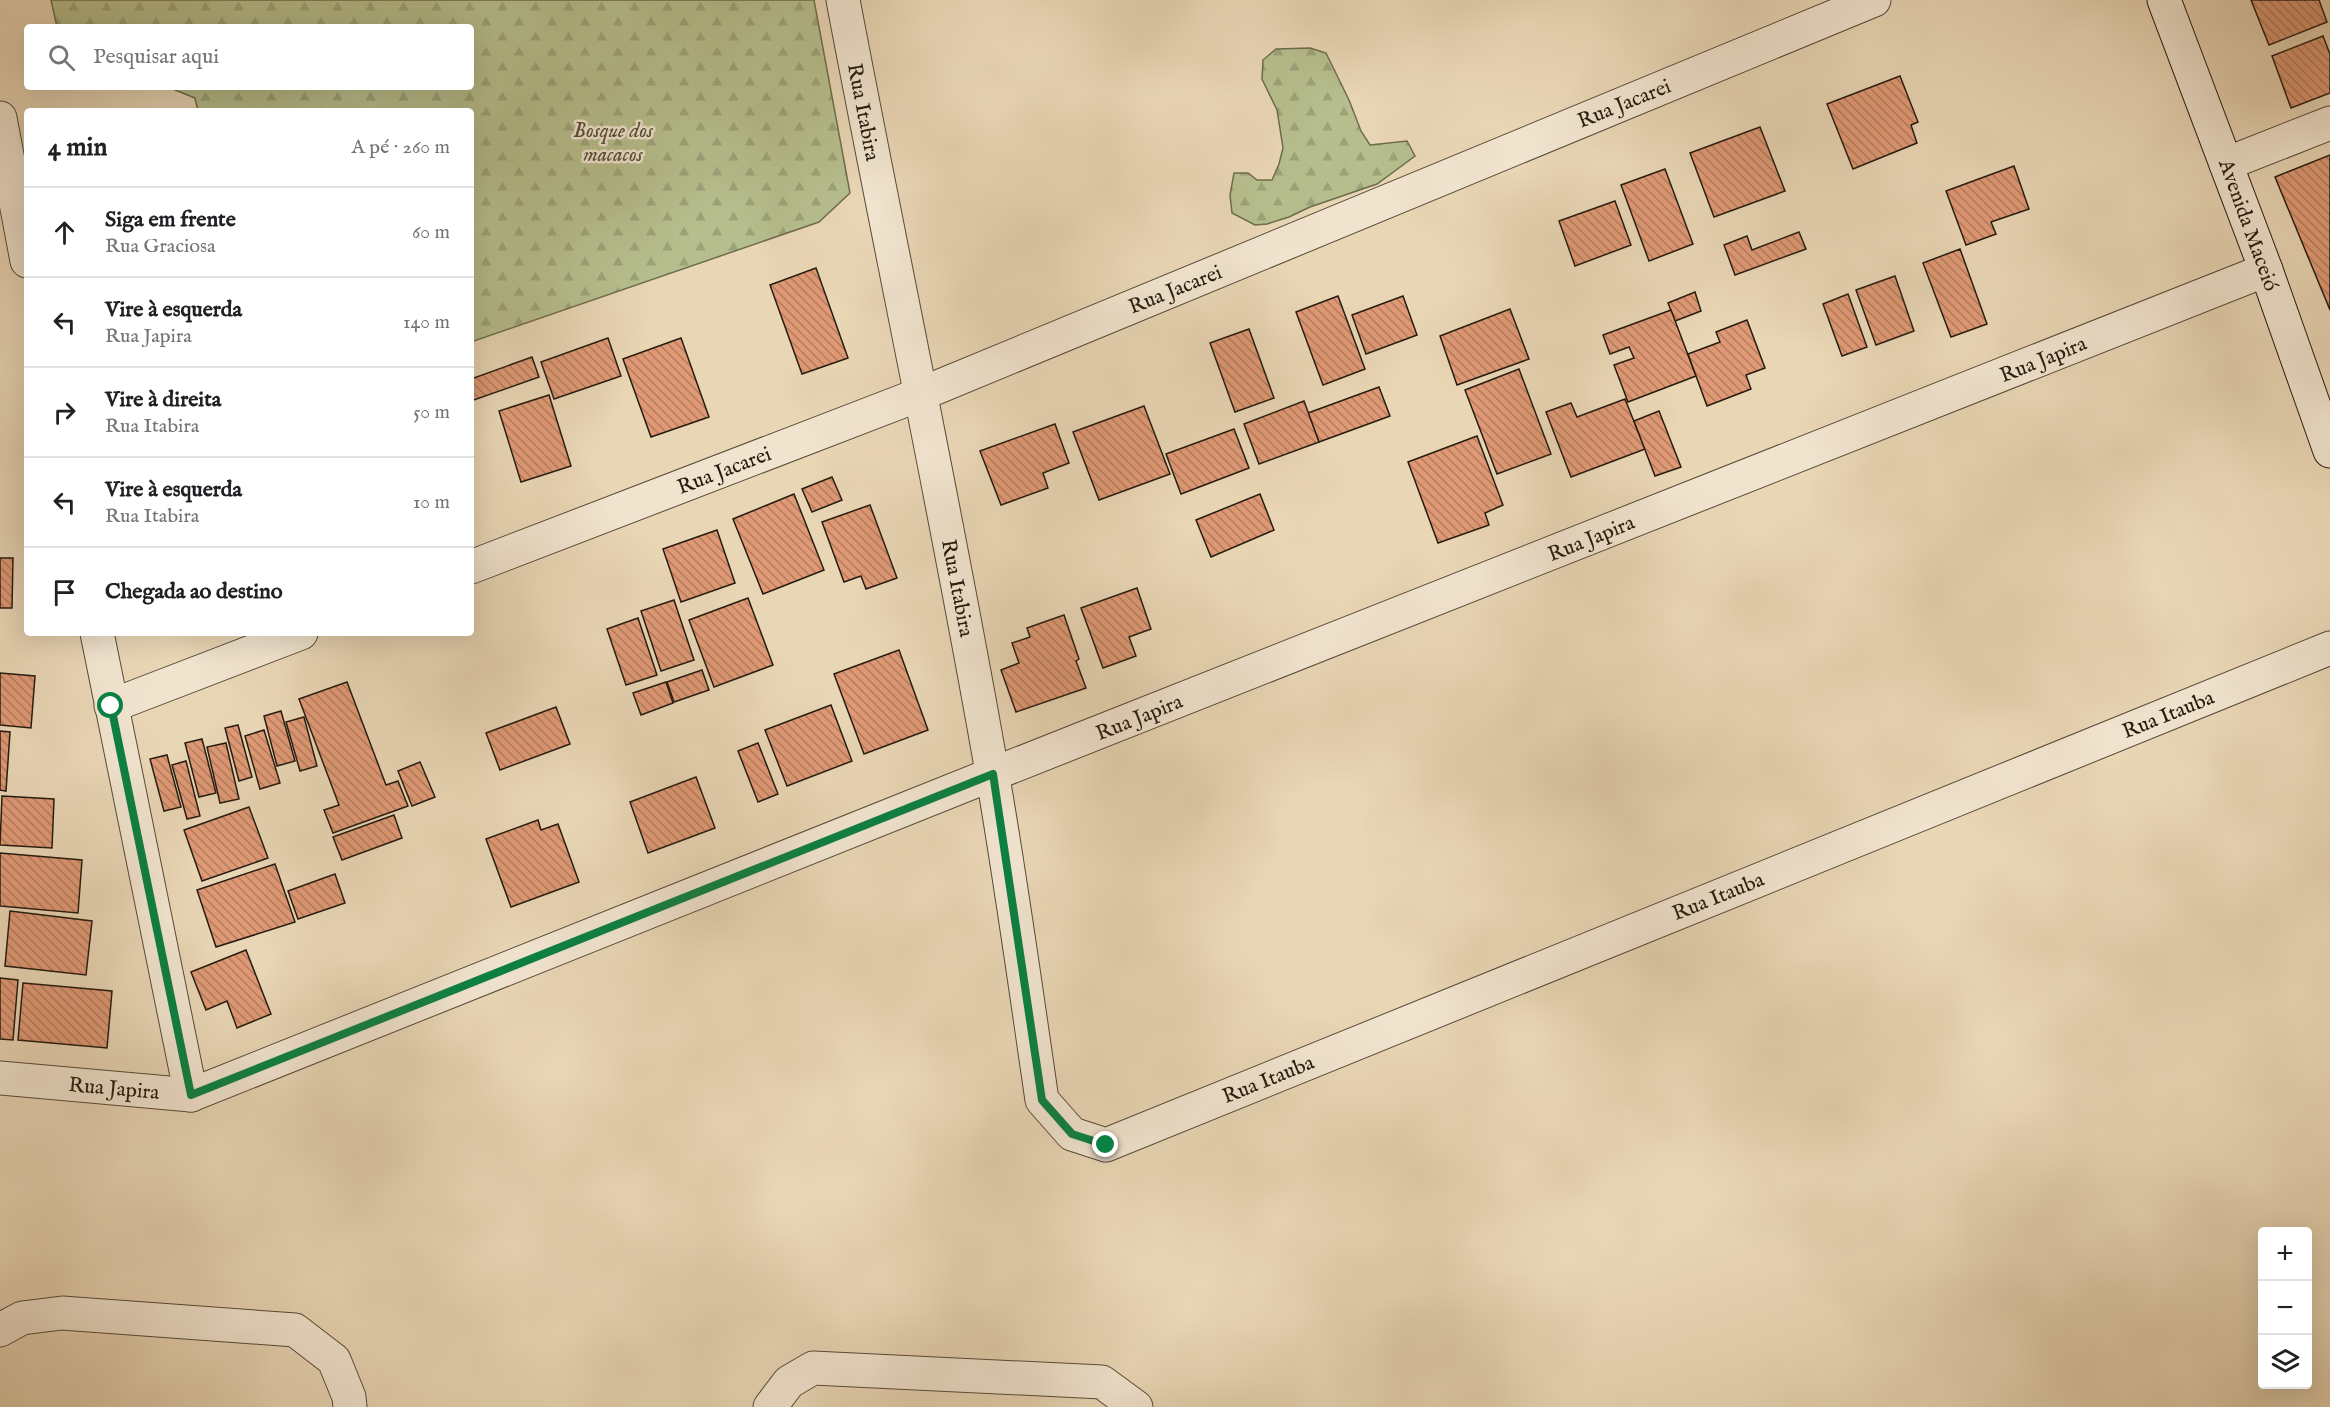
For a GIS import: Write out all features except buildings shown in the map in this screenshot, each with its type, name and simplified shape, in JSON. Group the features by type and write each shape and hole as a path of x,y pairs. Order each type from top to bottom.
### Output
{"street":[{"name":"Rua Itabira","path":"843,0 993,774 1042,1100 1072,1134 1106,1145"},
{"name":"Rua Jacarei","path":"474,566 921,394 1874,0"},
{"name":"Avenida Maceió","path":"2164,0 2266,270 2330,451"},
{"path":"0,118 24,245"},
{"path":"2226,164 2330,123"},
{"name":"Rua Japira","path":"0,1078 191,1095 993,774 2266,270"},
{"path":"98,636 191,1095"},
{"path":"111,706 293,636"},
{"name":"Rua Itauba","path":"1106,1145 2330,648"},
{"path":"0,1330 22,1318 62,1313 296,1330 334,1360 349,1397 350,1407"},
{"path":"770,1407 789,1382 813,1368 1102,1382 1136,1407"}],"green space":[{"name":"Bosque dos macacos","path":"51,0 814,0 850,193 819,222 474,341 474,108 197,108 195,98 175,90 474,90 474,24 56,24"},
{"path":"1310,48 1326,53 1361,131 1370,145 1407,141 1415,156 1377,184 1310,207 1289,217 1255,225 1232,213 1230,195 1234,173 1248,173 1257,180 1272,180 1283,148 1277,110 1262,79 1263,60 1276,49"}],"route":[{"path":"111,706 191,1095 993,774 1042,1100 1072,1134 1106,1145"}]}
